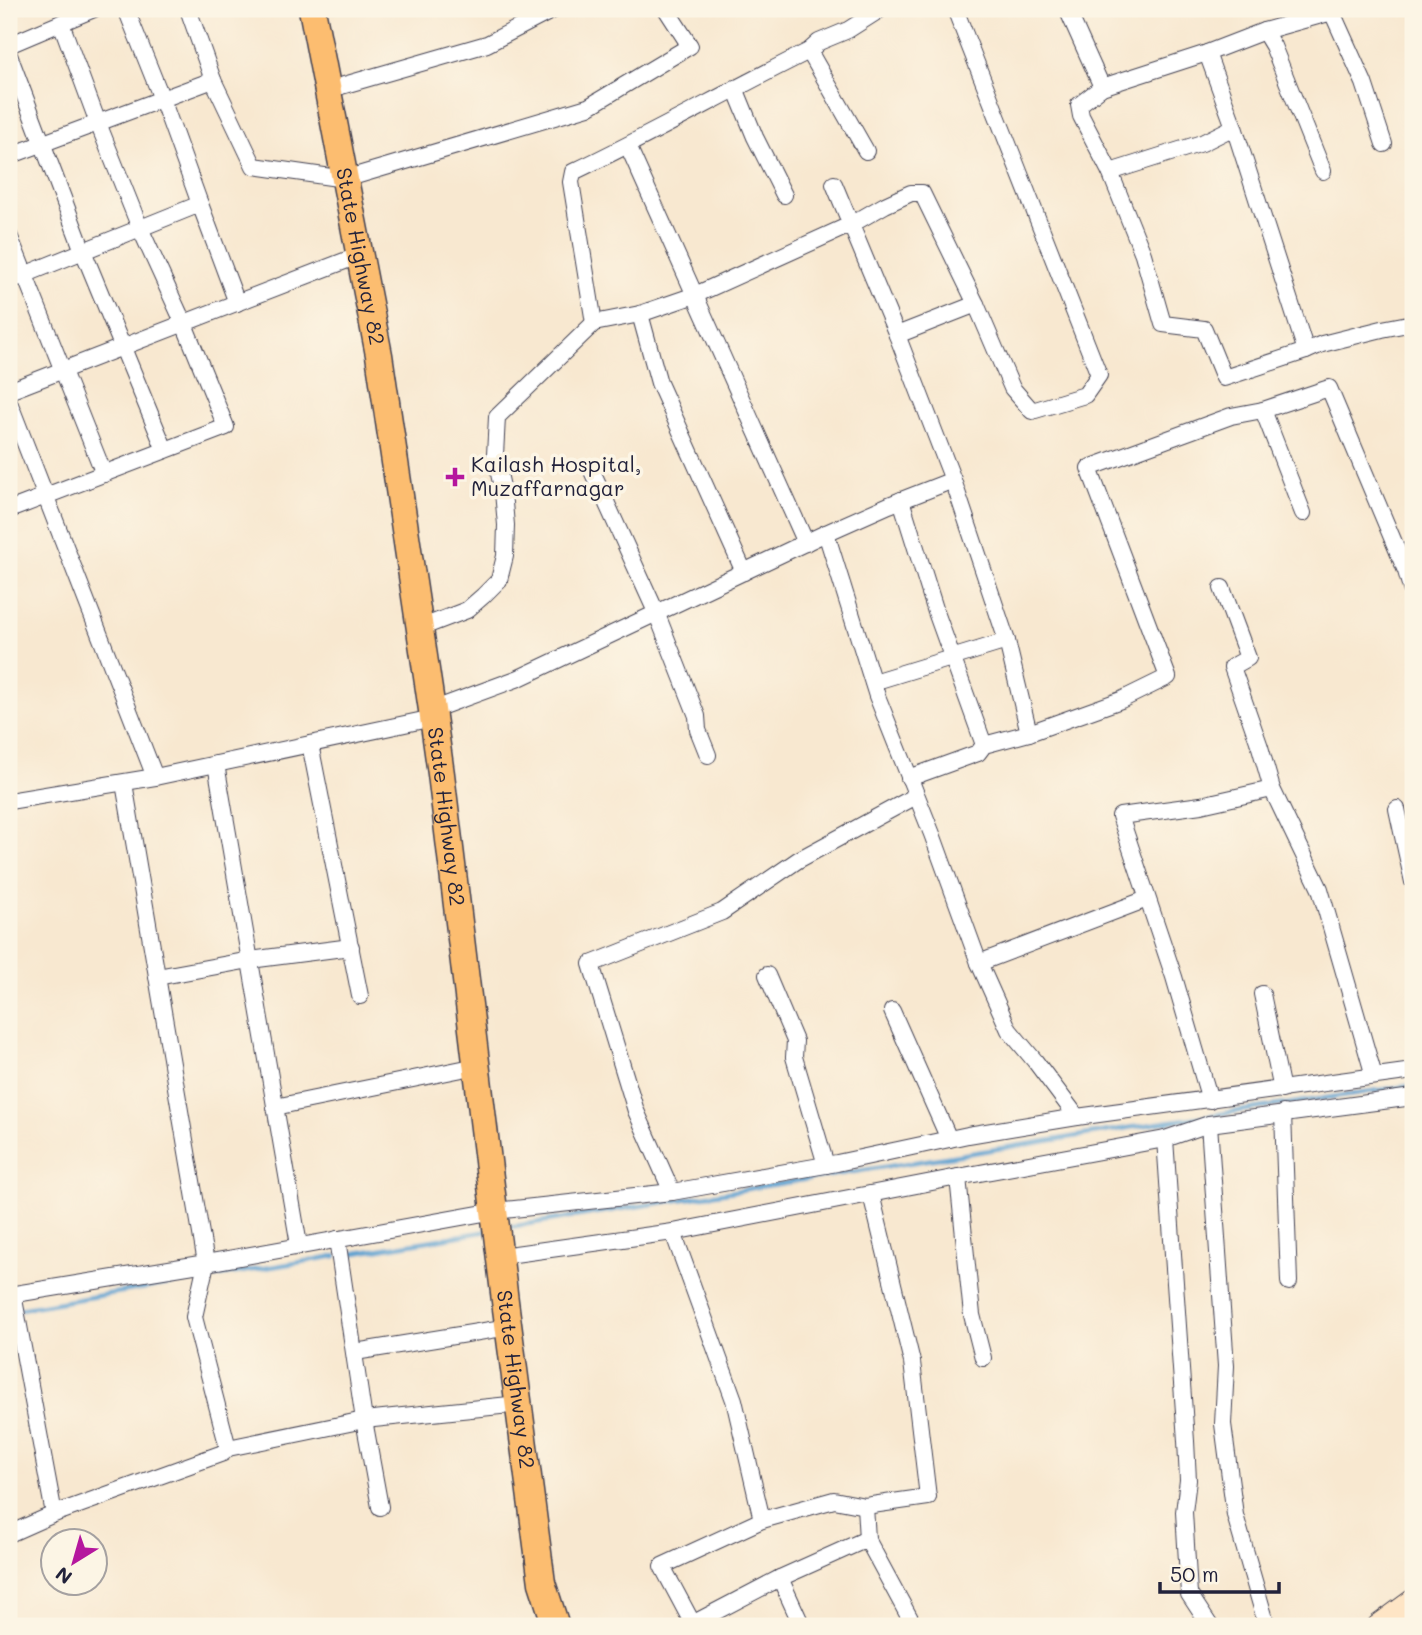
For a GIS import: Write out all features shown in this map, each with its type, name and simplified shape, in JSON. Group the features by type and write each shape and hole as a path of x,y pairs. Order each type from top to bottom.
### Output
{"main road":[{"name":"State Highway 82","path":"312,9 379,355 442,774 542,1583 556,1626"},
{"path":"1390,1623 1413,1601"}],"street":[{"path":"9,45 94,9"},
{"path":"127,9 237,303"},
{"path":"188,9 213,80 254,166 345,179 588,107 690,46 666,9"},
{"path":"327,90 487,44 555,9"},
{"path":"594,323 570,182 573,172 809,51 819,42 848,30 881,9"},
{"path":"420,628 467,610 499,580 505,556 506,525 503,492 495,455 497,417 594,323 640,314 695,295 852,224 911,193 922,192 976,304 1012,388 1032,411 1085,395 1099,375 956,9"},
{"path":"1067,9 1102,87"},
{"path":"1384,144 1364,83 1332,12 1102,87 1079,105 1081,116 1110,172 1143,254 1163,324 1204,329 1224,378 1322,344 1413,323"},
{"path":"9,510 226,427 97,123 61,23"},
{"path":"1264,32 1273,46 1323,171"},
{"path":"809,51 866,151"},
{"path":"1207,53 1306,351"},
{"path":"9,55 83,251 165,450"},
{"path":"9,156 213,80"},
{"path":"734,88 784,195"},
{"path":"1110,172 1202,144 1234,128"},
{"path":"628,146 806,543"},
{"path":"834,184 897,335 953,480 1007,641 1029,733"},
{"path":"9,281 200,204"},
{"path":"9,235 104,474"},
{"path":"9,391 360,255"},
{"path":"897,335 976,304"},
{"path":"640,314 659,383 744,572"},
{"path":"909,778 978,753 984,745 1029,733 1121,700 1168,677 1089,468 1231,416 1263,410 1329,388 1406,571 1413,595"},
{"path":"9,402 155,777"},
{"path":"1263,410 1303,513"},
{"path":"592,471 656,612 697,716 698,730 708,755"},
{"path":"9,801 155,777 433,714 519,678 826,533 953,480"},
{"path":"901,500 936,612 984,745"},
{"path":"826,533 873,682 979,963 1009,1030 1077,1117"},
{"path":"1222,588 1248,657 1232,667 1272,789 1320,889 1374,1076"},
{"path":"873,682 1007,641"},
{"path":"310,744 360,996"},
{"path":"216,764 299,1245"},
{"path":"124,783 204,1273 194,1317 228,1448"},
{"path":"1210,1100 1174,977 1120,816 1201,805 1272,789"},
{"path":"672,1192 636,1111 591,964 722,912 798,860 916,796"},
{"path":"1397,809 1413,882"},
{"path":"979,963 1147,899"},
{"path":"157,977 250,960 351,947"},
{"path":"767,975 795,1041 794,1057 826,1165"},
{"path":"1262,994 1282,1090"},
{"path":"892,1011 949,1139"},
{"path":"275,1107 477,1066"},
{"path":"54,1514 13,1302 204,1273 299,1245 339,1250 497,1231 672,1192 826,1165 949,1139 1077,1117 1413,1070"},
{"path":"497,1231 673,1232 1165,1139 1209,1124 1413,1097"},
{"path":"1283,1113 1289,1282"},
{"path":"1209,1124 1226,1366 1223,1424 1234,1515 1267,1626"},
{"path":"1165,1139 1187,1454 1188,1480 1184,1512 1189,1594 1210,1626"},
{"path":"958,1177 972,1315 983,1358"},
{"path":"867,1539 780,1578 694,1625 662,1566 762,1520 834,1500 865,1506 928,1497 912,1362 871,1194"},
{"path":"673,1232 734,1400 762,1520"},
{"path":"339,1250 363,1420 380,1507"},
{"path":"355,1352 509,1327"},
{"path":"9,1534 54,1514 223,1453 228,1448 363,1420 519,1404"},
{"path":"865,1506 867,1539 914,1626"},
{"path":"780,1578 802,1626"}],"waterway":[{"path":"503,1228 1413,1085"},
{"path":"344,1255 488,1231"},
{"path":"206,1278 336,1256"},
{"path":"20,1309 198,1279"}],"place":[{"name":"Kailash Hospital, Muzaffarnagar","path":"455,477"}]}
